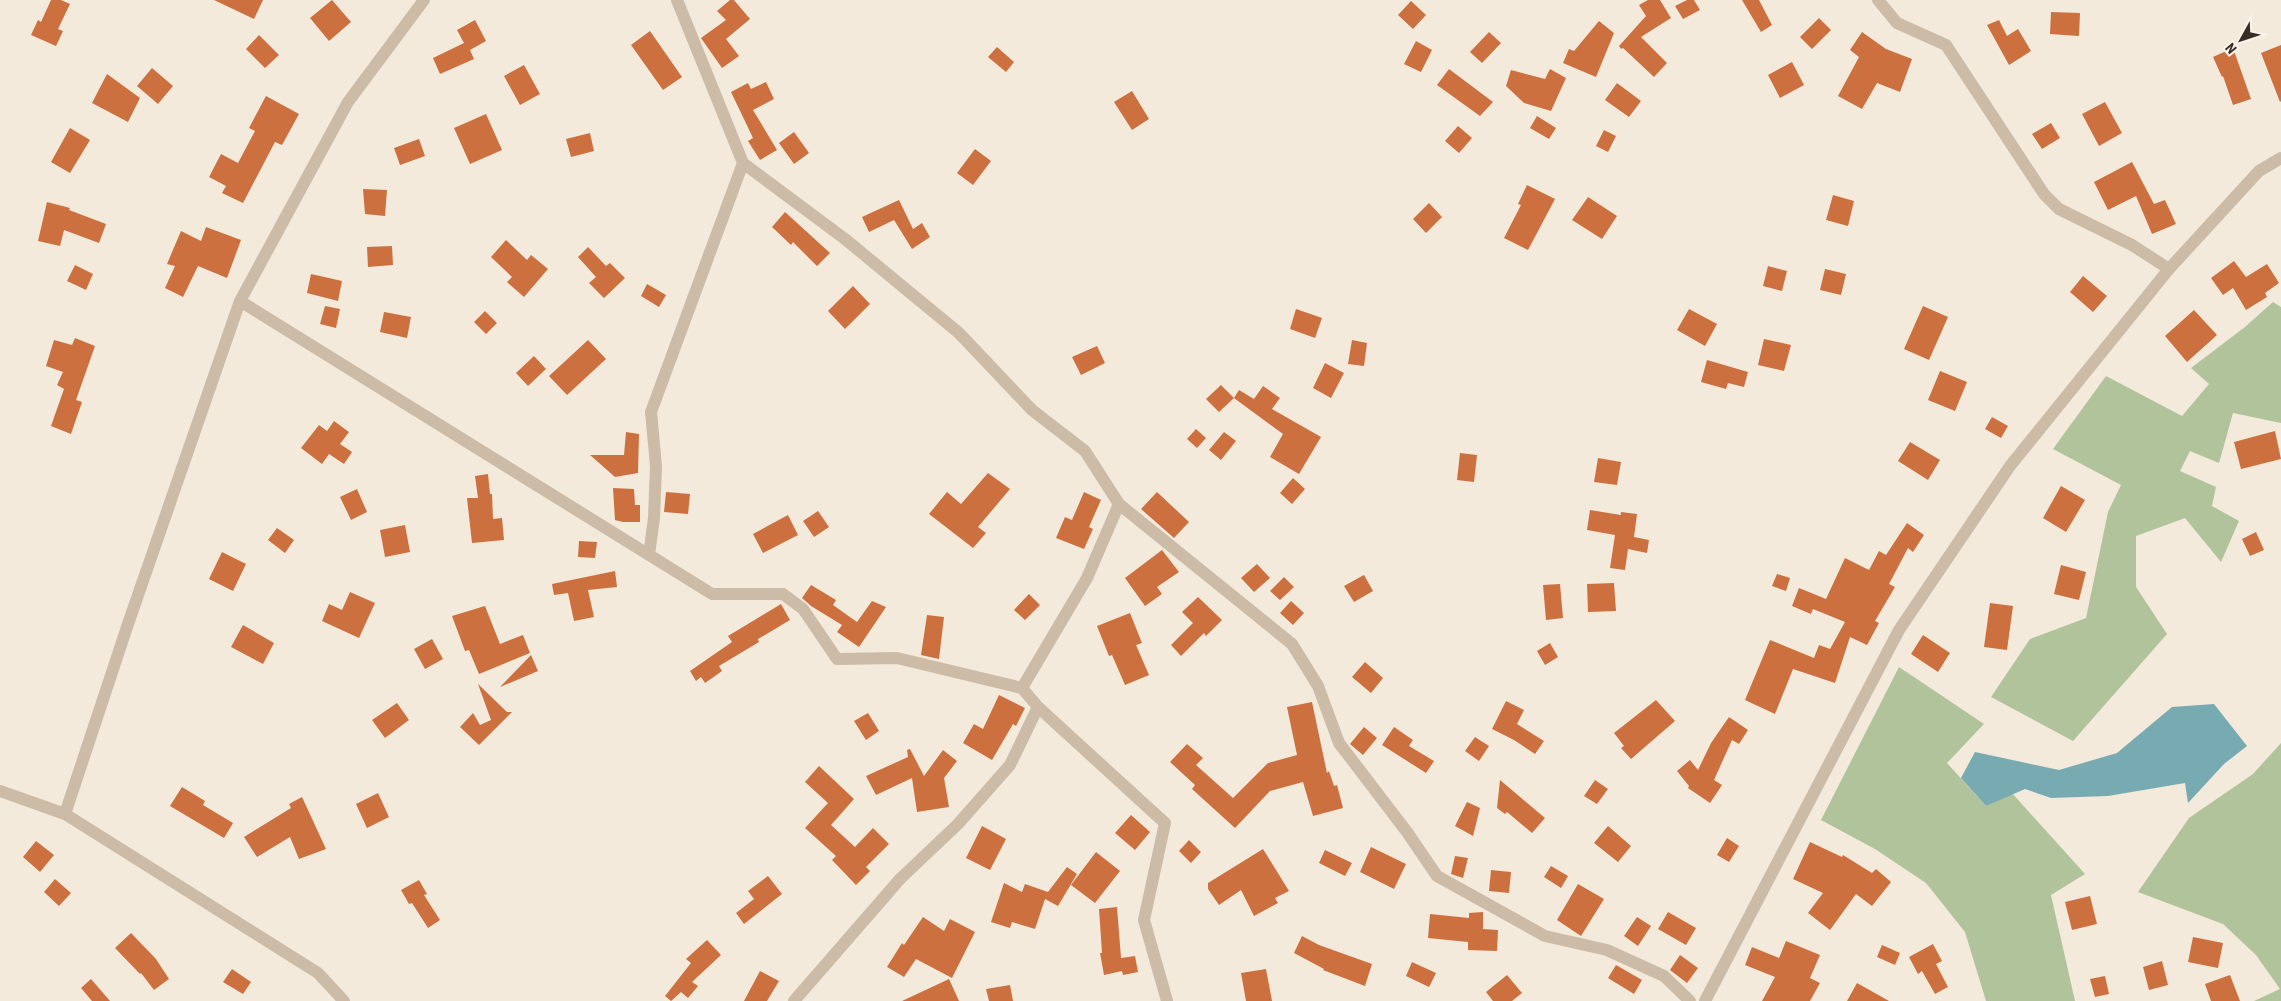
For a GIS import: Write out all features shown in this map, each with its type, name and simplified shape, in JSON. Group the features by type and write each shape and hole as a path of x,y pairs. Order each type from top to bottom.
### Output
{"street":[{"path":"65,814 240,301 348,102 424,0"},
{"path":"676,0 742,164 845,239 959,333 1032,410 1085,451 1119,504 1292,644 1318,686 1339,743 1407,832 1437,876 1545,936 1607,950 1664,976 1690,1001"},
{"path":"1878,0 1897,23 1946,45 2044,194 2058,209 2132,245 2169,269"},
{"path":"1705,1001 1900,630 2010,466 2169,269 2259,171 2281,158"},
{"path":"649,555 654,518 656,466 651,412 742,164"},
{"path":"240,301 712,594 783,594 803,609 837,659 897,658 1022,688 1038,707 1165,823 1144,920 1167,1001"},
{"path":"1022,688 1087,578 1119,504"},
{"path":"794,1001 900,879 958,824 1010,765 1038,707"},
{"path":"0,791 65,814 318,973 344,1001"}],"green space":[{"path":"2273,302 2281,307 2281,423 2233,413 2219,463 2190,451 2180,471 2216,487 2212,506 2239,521 2221,562 2185,518 2136,536 2136,587 2167,634 2073,741 1991,697 2030,639 2086,618 2108,512 2121,485 2053,449 2106,376 2182,416 2209,384 2191,368 2245,327"},
{"path":"1899,667 1984,724 1947,763 1986,806 2012,793 2085,874 2051,895 2075,1001 1986,1001 1965,932 1926,883 1875,849 1821,820"},
{"path":"2281,743 2281,1001 2254,1001 2280,989 2256,955 2223,924 2138,892 2189,818 2253,774"}],"water":[{"path":"2214,704 2247,746 2224,764 2188,803 2185,783 2108,796 2051,798 2025,789 1986,806 1961,778 1975,752 2059,770 2117,753 2172,707"}],"building":[{"path":"51,0 61,0 70,4 58,29 63,31 56,46 31,35 38,20 41,22"},
{"path":"214,0 263,0 254,19"},
{"path":"332,0 351,22 329,41 310,18"},
{"path":"730,0 734,0 750,19 726,39 739,56 722,68 701,38 726,20 717,11"},
{"path":"1648,0 1660,0 1671,18 1641,37 1667,63 1654,77 1619,46 1646,16 1639,5"},
{"path":"1687,0 1694,0 1700,10 1683,19 1675,6"},
{"path":"1742,0 1759,0 1772,25 1761,32"},
{"path":"1411,1 1426,15 1413,29 1398,15"},
{"path":"2051,12 2080,13 2079,36 2050,34"},
{"path":"1819,18 1831,30 1812,49 1800,37"},
{"path":"475,20 486,41 470,50 474,59 440,74 433,58 464,43 457,30"},
{"path":"1999,20 2007,36 2018,29 2031,51 2009,65 1987,25"},
{"path":"1599,21 1614,33 1596,77 1563,63 1569,49 1574,51"},
{"path":"650,31 682,77 663,90 631,45"},
{"path":"1489,32 1501,43 1482,63 1470,52"},
{"path":"1862,32 1886,49 1912,59 1900,92 1877,83 1862,109 1838,96 1859,57 1850,50"},
{"path":"259,35 279,55 265,68 246,49"},
{"path":"1416,41 1432,50 1421,72 1404,64"},
{"path":"2281,45 2281,101 2280,102 2261,53"},
{"path":"997,47 1014,62 1006,72 988,57"},
{"path":"2233,48 2251,99 2233,105 2223,76 2213,57"},
{"path":"1792,62 1804,85 1780,98 1768,75"},
{"path":"524,65 540,94 520,105 504,76"},
{"path":"152,68 173,86 158,104 137,86"},
{"path":"1449,69 1493,102 1480,116 1437,85"},
{"path":"1550,69 1566,78 1551,111 1524,103 1506,86 1511,70 1545,79"},
{"path":"107,74 140,98 128,122 92,103"},
{"path":"766,82 774,99 753,110 777,150 760,160 748,141 753,138 731,92 748,83 751,89"},
{"path":"1617,83 1641,101 1629,117 1605,100"},
{"path":"1132,91 1149,119 1132,130 1114,102"},
{"path":"266,96 299,114 282,145 275,142 243,203 222,193 226,186 209,177 221,154 238,163 255,131 249,128"},
{"path":"2105,102 2122,133 2099,146 2082,114"},
{"path":"486,114 502,150 470,164 454,128"},
{"path":"1537,116 1556,128 1549,139 1530,128"},
{"path":"2051,123 2060,138 2042,149 2032,134"},
{"path":"1458,126 1472,138 1459,153 1445,141"},
{"path":"70,128 90,140 70,173 51,162"},
{"path":"1604,130 1616,136 1608,152 1596,146"},
{"path":"794,132 809,153 794,164 779,143"},
{"path":"590,133 594,151 571,157 566,139"},
{"path":"419,139 425,156 400,165 394,148"},
{"path":"975,149 991,161 973,185 957,173"},
{"path":"2132,162 2154,204 2165,200 2176,224 2152,234 2136,196 2108,210 2094,182"},
{"path":"1527,185 1555,199 1528,250 1504,238 1521,205 1518,204"},
{"path":"363,189 387,190 385,216 365,214"},
{"path":"1833,195 1854,201 1848,226 1826,220"},
{"path":"1588,197 1617,216 1602,239 1572,220"},
{"path":"899,200 913,229 922,223 930,237 912,249 894,220 869,232 862,217"},
{"path":"47,202 70,208 69,210 106,224 99,243 64,230 60,246 38,241"},
{"path":"1429,203 1442,217 1426,233 1413,219"},
{"path":"785,212 830,253 817,266 793,242 791,245 772,227"},
{"path":"206,227 241,240 227,278 198,266 183,297 165,288 175,266 167,264 181,231 201,241"},
{"path":"506,240 527,260 531,255 548,269 524,297 507,282 512,277 491,257"},
{"path":"392,246 393,265 368,267 367,247"},
{"path":"588,247 606,266 610,263 625,278 604,298 589,283 596,277 578,257"},
{"path":"2234,261 2246,277 2267,264 2279,283 2265,293 2267,297 2246,310 2233,288 2223,295 2211,278"},
{"path":"75,265 93,274 86,290 67,281"},
{"path":"1768,266 1787,271 1782,291 1763,286"},
{"path":"1825,269 1846,274 1841,295 1820,290"},
{"path":"311,274 342,281 338,301 307,293"},
{"path":"2083,276 2107,296 2093,312 2070,292"},
{"path":"647,284 666,295 659,307 641,296"},
{"path":"853,286 870,304 845,329 828,311"},
{"path":"325,306 340,309 336,328 320,324"},
{"path":"1923,306 1948,317 1929,360 1904,349"},
{"path":"1296,309 1322,318 1315,338 1290,329"},
{"path":"1689,309 1717,324 1705,346 1677,330"},
{"path":"2194,310 2217,335 2187,362 2165,336"},
{"path":"485,311 497,323 486,334 474,322"},
{"path":"384,312 411,317 407,338 380,332"},
{"path":"75,338 95,346 76,400 82,402 71,434 51,426 64,389 57,385 63,372 46,366 54,340 72,345"},
{"path":"1764,339 1791,345 1784,371 1758,365"},
{"path":"588,340 606,359 567,395 549,376"},
{"path":"1352,340 1367,343 1364,366 1348,364"},
{"path":"1097,346 1105,363 1081,375 1072,357"},
{"path":"534,356 546,369 528,386 516,373"},
{"path":"1707,360 1748,372 1744,387 1728,383 1726,389 1701,382"},
{"path":"1325,363 1344,373 1331,398 1313,388"},
{"path":"1940,371 1967,382 1955,411 1928,400"},
{"path":"1221,385 1234,398 1219,412 1206,399"},
{"path":"1263,386 1280,398 1272,409 1321,437 1299,474 1270,457 1283,434 1234,398 1239,390 1254,399"},
{"path":"1992,417 2008,426 2001,438 1985,429"},
{"path":"334,421 349,432 340,444 352,452 344,464 329,454 322,464 301,448 319,425 327,431"},
{"path":"1196,429 1206,438 1197,448 1187,439"},
{"path":"2275,431 2281,459 2241,469 2234,442"},
{"path":"626,432 639,434 638,473 615,477 590,455 624,455"},
{"path":"1224,432 1236,441 1221,460 1209,450"},
{"path":"1910,442 1940,460 1928,480 1898,461"},
{"path":"1460,453 1477,455 1474,482 1457,480"},
{"path":"1598,458 1621,462 1617,485 1594,482"},
{"path":"988,473 1010,489 978,527 986,533 973,548 929,514 947,492 961,504"},
{"path":"488,474 490,494 492,494 493,519 502,518 504,540 472,543 467,498 478,498 475,476"},
{"path":"1293,478 1305,489 1292,504 1280,493"},
{"path":"2061,486 2085,500 2066,532 2043,518"},
{"path":"613,488 634,489 635,505 640,505 640,522 615,520"},
{"path":"357,489 367,512 351,520 340,497"},
{"path":"666,492 690,494 688,514 664,512"},
{"path":"1084,492 1101,500 1089,527 1093,529 1084,549 1056,538 1065,517 1072,520"},
{"path":"1157,492 1189,522 1174,538 1141,509"},
{"path":"1590,510 1621,515 1621,512 1637,514 1634,537 1649,540 1647,553 1628,549 1625,570 1610,568 1615,535 1587,530"},
{"path":"818,511 829,527 814,537 803,521"},
{"path":"788,515 798,535 763,553 753,534"},
{"path":"1907,523 1924,535 1913,552 1908,548 1889,584 1895,587 1875,621 1879,623 1867,645 1850,637 1835,683 1793,669 1775,714 1745,700 1770,640 1814,658 1819,645 1830,649 1845,622 1813,609 1811,614 1792,606 1799,588 1826,599 1845,558 1869,570 1879,551 1886,555"},
{"path":"405,525 410,552 385,557 380,530"},
{"path":"277,528 294,540 285,553 268,540"},
{"path":"2256,532 2264,550 2250,556 2242,539"},
{"path":"579,541 597,542 595,558 578,557"},
{"path":"1162,550 1179,572 1157,587 1162,594 1145,606 1125,578"},
{"path":"222,552 246,564 233,591 209,579"},
{"path":"1257,564 1270,578 1254,592 1241,578"},
{"path":"2061,565 2086,572 2079,600 2054,594"},
{"path":"615,571 617,587 588,590 594,617 574,621 568,593 554,595 552,584"},
{"path":"1777,574 1790,578 1786,591 1772,586"},
{"path":"1364,575 1373,591 1354,602 1344,586"},
{"path":"1284,577 1294,587 1280,600 1270,591"},
{"path":"1614,583 1616,611 1588,612 1587,584"},
{"path":"1560,584 1563,618 1546,620 1543,585"},
{"path":"811,585 836,600 833,605 857,622 872,601 886,607 859,647 837,632 842,625 811,606 802,598"},
{"path":"350,592 375,603 359,638 322,621 329,604 342,610"},
{"path":"1029,594 1040,605 1025,620 1014,610"},
{"path":"1198,597 1222,620 1206,636 1204,633 1181,656 1171,645 1193,623 1182,612"},
{"path":"1291,601 1304,613 1293,625 1280,613"},
{"path":"1990,603 2013,606 2007,650 1984,647"},
{"path":"781,604 790,620 758,639 759,642 719,666 722,671 705,683 701,677 696,681 690,671 732,642 728,636"},
{"path":"485,606 500,644 523,635 530,653 479,674 469,650 465,651 452,616"},
{"path":"1130,613 1142,643 1136,645 1149,675 1125,685 1112,655 1109,656 1097,626"},
{"path":"927,615 944,617 939,659 921,655"},
{"path":"243,625 274,643 263,664 231,647"},
{"path":"1923,635 1950,653 1938,672 1911,654"},
{"path":"432,639 443,659 425,669 414,649"},
{"path":"1550,643 1558,657 1545,665 1537,651"},
{"path":"531,655 538,671 500,687"},
{"path":"1365,662 1383,678 1371,693 1352,677"},
{"path":"478,684 507,712 512,712 479,745 460,727 473,713 480,725 491,720"},
{"path":"999,695 1025,708 1016,726 1013,724 992,760 963,743 974,724 983,729"},
{"path":"1656,700 1675,721 1631,759 1621,748 1624,746 1614,733"},
{"path":"1506,701 1524,710 1517,724 1544,741 1535,754 1514,740 1492,729"},
{"path":"1312,702 1327,773 1329,771 1334,786 1337,785 1343,808 1313,816 1303,782 1270,791 1235,828 1192,789 1195,785 1170,762 1187,744 1203,758 1196,765 1233,798 1268,763 1297,755 1287,707"},
{"path":"397,703 409,720 385,738 372,720"},
{"path":"868,713 879,731 866,740 854,721"},
{"path":"1729,717 1748,730 1739,744 1732,740 1714,780 1722,785 1710,803 1688,788 1689,786 1677,771 1690,760 1698,770 1711,743"},
{"path":"1364,727 1377,738 1363,755 1350,744"},
{"path":"1394,727 1413,740 1409,746 1434,761 1426,773 1382,745"},
{"path":"1475,737 1489,746 1479,761 1465,751"},
{"path":"910,749 924,776 943,750 957,761 944,778 949,807 917,812 912,778 876,795 866,776 908,757 907,750"},
{"path":"819,766 854,799 831,825 855,847 873,828 889,844 866,867 870,871 856,885 832,860 836,856 805,828 828,803 805,782"},
{"path":"1500,780 1545,818 1532,833 1507,812 1505,814 1497,808"},
{"path":"1595,780 1608,789 1597,804 1584,796"},
{"path":"182,787 205,801 203,805 233,823 224,838 170,806"},
{"path":"378,793 389,817 367,828 356,804"},
{"path":"302,797 326,849 299,859 290,837 257,857 244,837 291,808 289,804"},
{"path":"1467,802 1480,808 1473,836 1455,826"},
{"path":"1131,815 1150,832 1135,850 1115,833"},
{"path":"982,826 1006,839 990,870 966,858"},
{"path":"1608,826 1631,846 1618,862 1594,843"},
{"path":"1727,838 1739,846 1729,862 1717,855"},
{"path":"1189,840 1201,852 1191,863 1179,851"},
{"path":"36,841 54,855 40,872 23,857"},
{"path":"1810,842 1842,857 1843,855 1872,873 1876,869 1891,882 1872,906 1856,894 1830,930 1808,913 1823,893 1793,879"},
{"path":"1371,847 1406,864 1394,889 1360,872"},
{"path":"1263,849 1289,891 1275,898 1278,903 1254,916 1241,890 1219,905 1208,889 1208,883"},
{"path":"1325,850 1352,863 1345,876 1319,863"},
{"path":"1096,852 1120,871 1095,903 1071,885"},
{"path":"1455,856 1468,858 1463,878 1451,874"},
{"path":"1551,866 1568,876 1561,888 1544,877"},
{"path":"1067,867 1077,874 1058,906 1045,899 1035,929 1012,922 1010,928 991,922 1004,883 1022,892 1025,884 1048,892"},
{"path":"1491,870 1511,872 1509,893 1489,891"},
{"path":"768,876 782,894 744,924 736,913 754,899 748,891"},
{"path":"55,879 71,893 59,906 44,892"},
{"path":"419,880 427,894 424,895 440,920 428,928 412,903 409,904 401,890"},
{"path":"1578,884 1604,899 1581,936 1557,920"},
{"path":"2090,896 2097,924 2072,930 2065,902"},
{"path":"1117,907 1121,958 1135,956 1138,972 1123,975 1122,971 1104,975 1100,953 1102,953 1099,909"},
{"path":"1483,912 1483,929 1498,930 1497,951 1468,950 1468,942 1428,938 1430,914 1469,918 1469,913"},
{"path":"1668,912 1696,928 1686,945 1658,929"},
{"path":"923,917 944,931 950,919 975,932 952,978 916,959 904,977 887,967 902,943 904,945"},
{"path":"1637,917 1651,926 1638,946 1624,936"},
{"path":"131,933 156,959 169,979 154,990 141,973 115,948"},
{"path":"1302,936 1319,945 1372,964 1365,986 1323,970 1294,953"},
{"path":"2193,937 2223,943 2218,968 2188,962"},
{"path":"707,940 721,955 692,982 698,986 688,998 681,992 671,1001 665,996 691,963 686,959"},
{"path":"1786,941 1820,955 1810,978 1820,983 1810,1001 1762,1001 1775,977 1745,965 1752,947 1779,958"},
{"path":"1933,944 1942,961 1936,964 1948,987 1935,994 1922,971 1918,974 1909,957"},
{"path":"1882,945 1900,953 1895,965 1877,957"},
{"path":"1680,955 1698,968 1687,983 1670,970"},
{"path":"2162,961 2168,985 2149,990 2143,967"},
{"path":"1412,962 1436,973 1429,987 1406,976"},
{"path":"1616,965 1642,980 1634,994 1608,978"},
{"path":"232,969 251,982 243,994 223,982"},
{"path":"1266,969 1272,1001 1246,1001 1241,973"},
{"path":"760,971 779,981 767,1001 744,1001"},
{"path":"1507,975 1522,993 1512,1001 1493,1001 1486,992"},
{"path":"2230,975 2240,1001 2211,1001 2205,984"},
{"path":"2105,976 2109,994 2095,997 2090,979"},
{"path":"91,979 110,1001 92,1001 81,988"},
{"path":"949,979 959,1001 902,1001"},
{"path":"1857,983 1889,1001 1847,1001"},
{"path":"1010,985 1013,1001 989,1001 986,989"}]}
